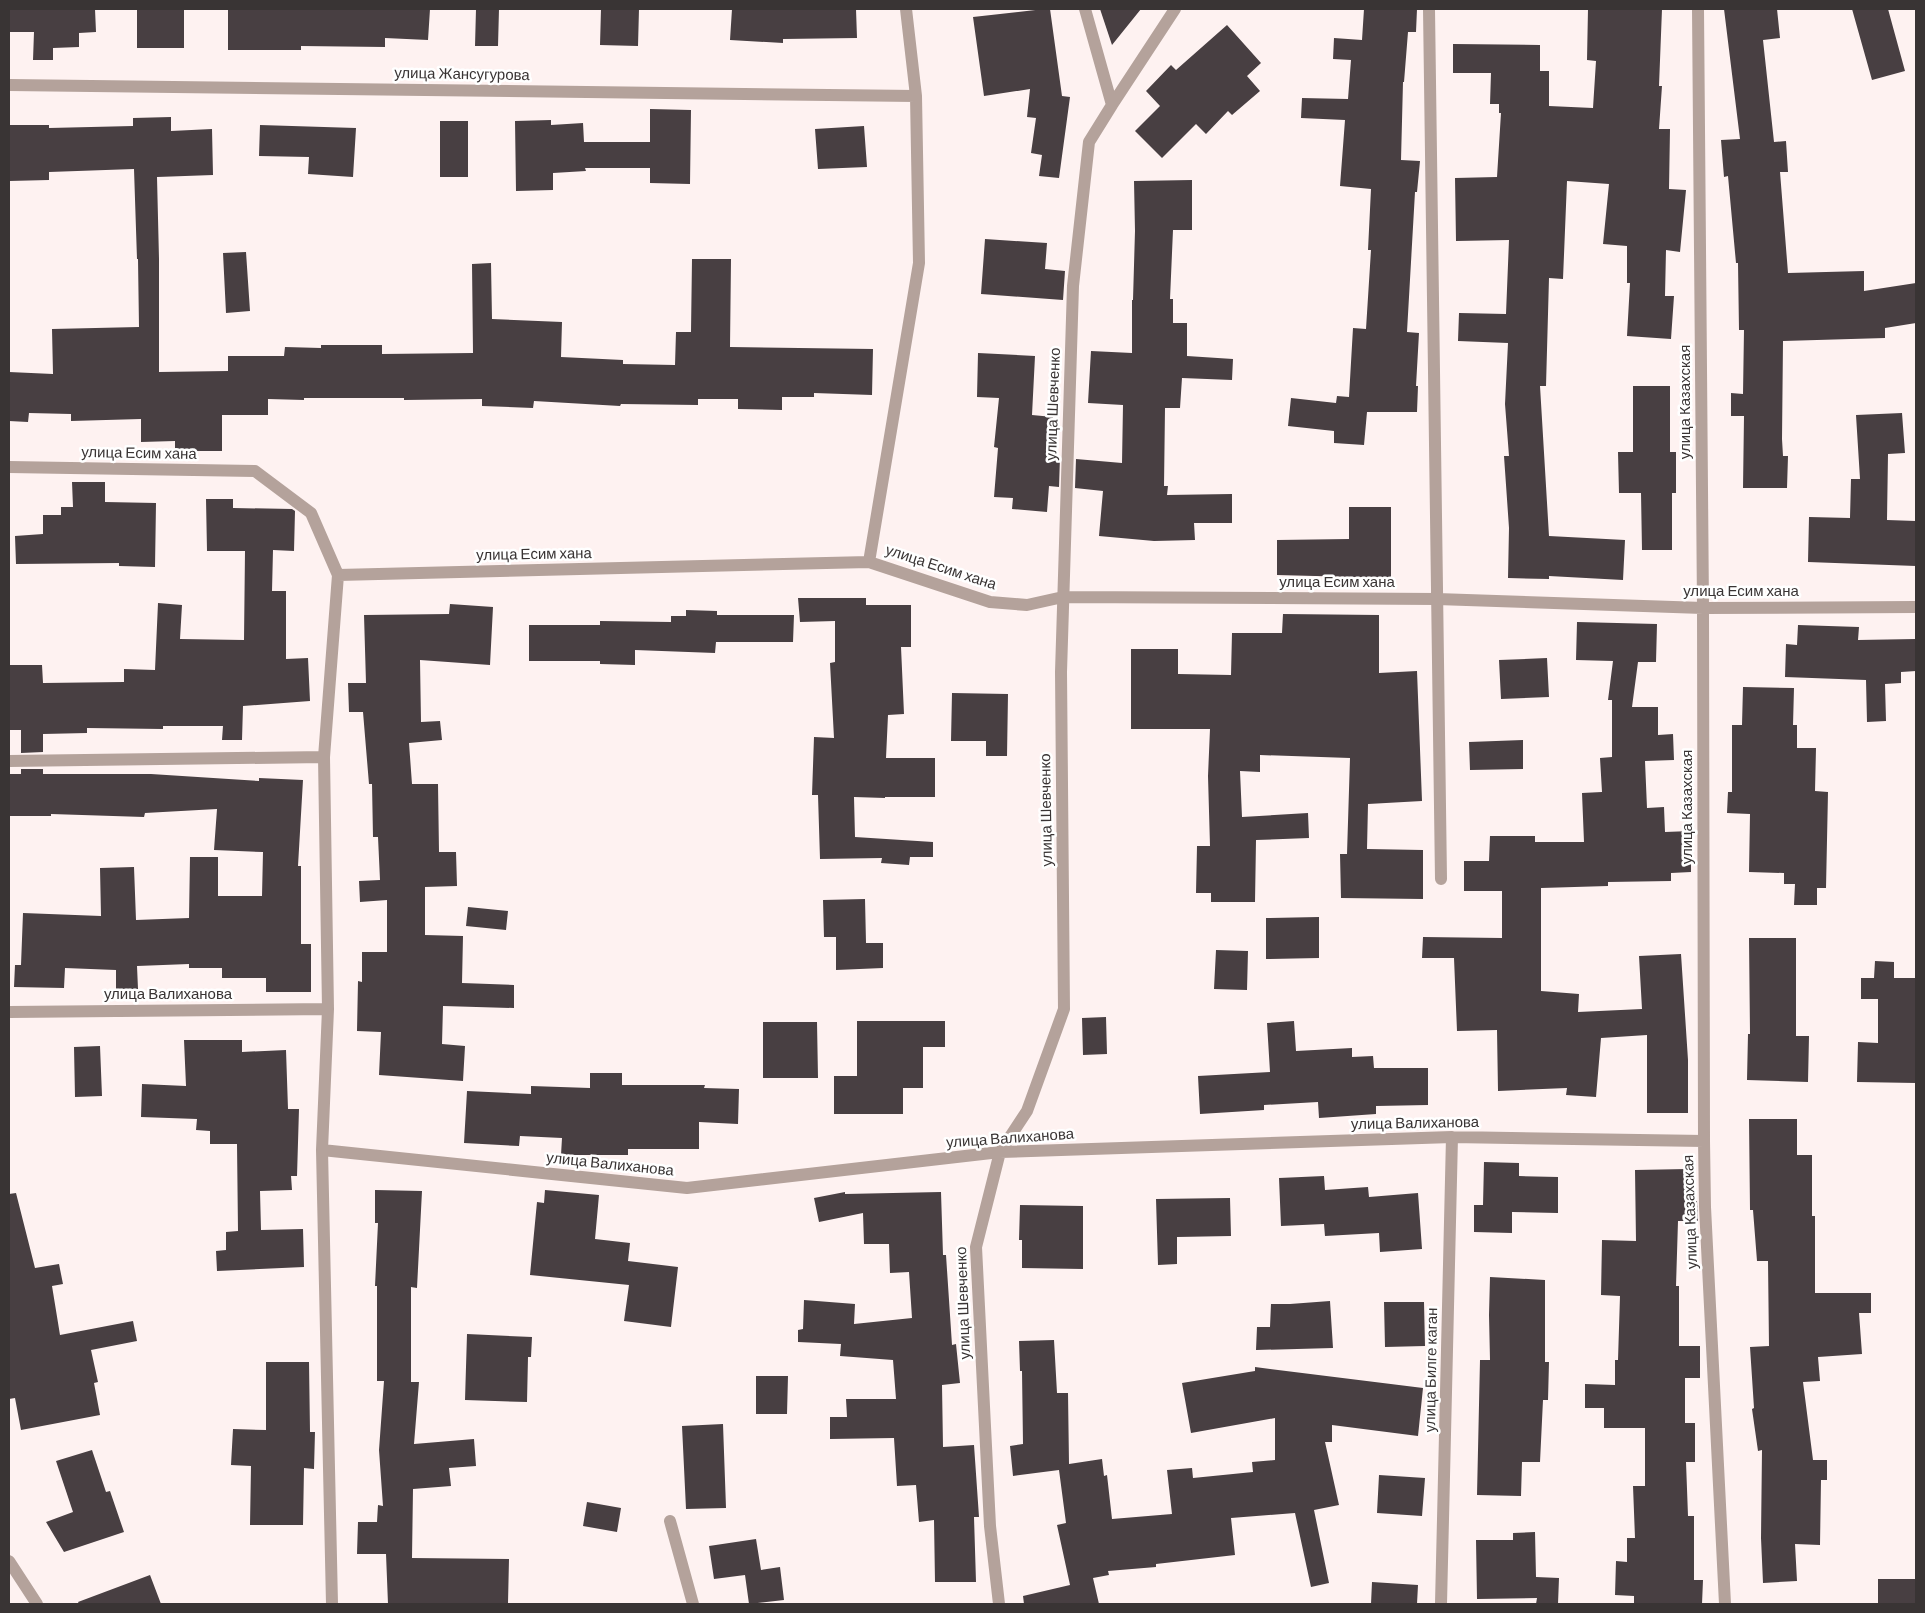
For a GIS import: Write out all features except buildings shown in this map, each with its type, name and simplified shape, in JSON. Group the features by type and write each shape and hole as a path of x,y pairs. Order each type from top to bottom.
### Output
{"street":[{"path":"869,562 920,262 916,96 906,9"},
{"path":"1085,9 1112,105"},
{"name":"улица Шевченко","path":"999,1604 990,1526 976,1247 1000,1152 1027,1111 1064,1009 1061,682 1073,286 1089,142 1175,9"},
{"path":"1429,9 1441,879"},
{"name":"улица Казахская","path":"1698,9 1705,1207 1726,1604"},
{"name":"улица Жансугурова","path":"9,85 916,96"},
{"name":"улица Есим хана","path":"9,467 255,471 311,513 338,575 869,562 990,602 1027,605 1063,597 1437,599 1703,608 1916,607"},
{"path":"332,1604 322,1150 328,1009 324,757 338,575"},
{"path":"9,761 324,757"},
{"name":"улица Валиханова","path":"9,1012 328,1009"},
{"name":"улица Валиханова","path":"322,1150 687,1188 1000,1152 1452,1137 1704,1141"},
{"name":"улица Билге каган","path":"1442,1604 1452,1137"},
{"path":"670,1521 693,1604"},
{"path":"9,1561 37,1604"}]}
